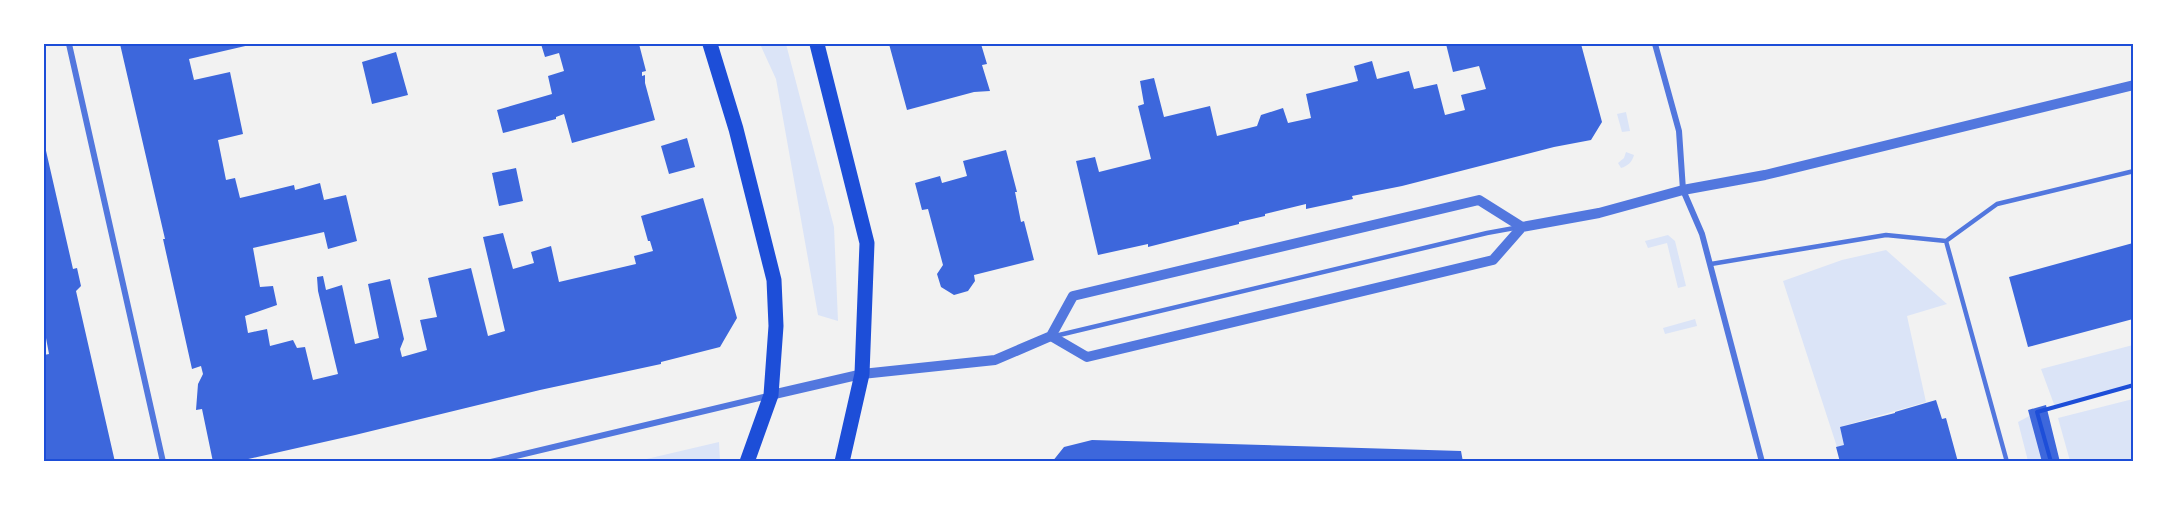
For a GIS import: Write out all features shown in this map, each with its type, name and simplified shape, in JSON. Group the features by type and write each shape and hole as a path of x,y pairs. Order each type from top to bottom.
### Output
{"main road":[{"path":"710,44 736,129 774,280 776,326 771,395 747,462"},
{"path":"817,44 867,243 862,374 842,462"}],"street":[{"path":"69,44 163,462"},
{"path":"1655,44 1679,131 1683,190 1702,234 1711,264 1762,462"},
{"path":"1051,336 1088,357 1493,260 1522,227 1599,213 1683,190 1765,175 2133,85"},
{"path":"491,462 862,374 995,360 1051,336 1073,296 1467,202 1479,200 1522,227"}],"lane":[{"path":"1711,264 1886,236 1946,241 1997,204 2133,171"},
{"path":"1051,336 1487,233 1522,227"},
{"path":"1946,241 2007,462"}],"path":[{"path":"2051,462 2037,412 2133,385"}],"shaded area":[{"path":"760,44 786,44 834,227 838,321 818,315 776,79"},
{"path":"1626,112 1630,131 1622,132 1617,114"},
{"path":"1626,152 1634,155 1626,166 1621,168 1618,163 1624,158"},
{"path":"1668,235 1675,241 1686,286 1678,288 1667,243 1648,248 1645,241"},
{"path":"1886,250 1947,304 1907,316 1926,402 1843,426 1846,446 1837,447 1783,281 1842,260"},
{"path":"1695,319 1697,326 1665,334 1663,328"},
{"path":"2133,345 2133,385 2055,407 2041,369"},
{"path":"2133,399 2133,461 2070,461 2058,418"},
{"path":"2037,412 2051,461 2028,461 2018,422"},
{"path":"719,442 720,461 638,461"}],"building":[{"path":"120,44 254,44 189,59 194,80 230,72 243,134 218,140 226,180 235,178 240,198 294,185 295,190 320,183 324,200 346,195 357,241 328,249 324,232 253,248 260,287 273,286 277,305 245,316 248,333 267,329 270,346 293,340 297,348 305,347 313,380 338,374 318,291 317,277 323,276 326,290 342,285 355,344 379,338 368,284 390,279 404,339 400,349 402,357 427,350 420,320 437,317 428,278 471,268 488,336 505,331 483,237 503,233 513,269 534,263 531,252 551,246 559,282 636,264 634,256 653,251 641,216 703,198 737,318 720,347 661,362 661,364 235,462 213,462 202,409 196,410 198,384 203,374 201,366 192,369"},
{"path":"541,44 639,44 646,71 642,72 642,76 645,75 655,120 572,143 564,114 556,119 503,133 497,110 552,94 548,76 564,71 559,53 545,57"},
{"path":"889,44 981,44 987,64 982,65 990,91 974,92 907,110"},
{"path":"1446,44 1581,44 1602,122 1591,140 1352,196 1353,199 1306,209 1306,204 1148,247 1148,244 1098,255 1076,161 1095,157 1099,172 1151,159 1138,106 1144,104 1140,81 1154,78 1164,117 1210,106 1217,136 1257,126 1261,115 1283,108 1288,123 1311,118 1306,94 1358,81 1354,66 1372,61 1377,79 1409,71 1414,89 1437,84 1445,115 1465,110 1461,95 1486,89 1479,66 1453,72"},
{"path":"396,52 408,95 372,104 362,62"},
{"path":"687,138 695,167 669,174 661,146"},
{"path":"44,142 73,269 77,268 81,286 76,291 115,462 44,462 44,355 49,354 46,338 44,338"},
{"path":"1006,150 1017,192 1015,192 1021,222 1024,221 1034,260 974,275 975,281 968,291 954,295 941,287 937,274 943,265 928,209 922,210 915,183 940,176 942,183 967,176 963,161"},
{"path":"516,168 523,201 499,206 492,173"},
{"path":"2133,243 2133,319 2028,347 2009,277"},
{"path":"1936,400 1942,419 1946,418 1958,462 1840,462 1836,447 1844,445 1840,427"},
{"path":"2046,405 2060,462 2042,462 2028,410"},
{"path":"1092,440 1461,451 1463,462 1052,462 1064,447"}]}
